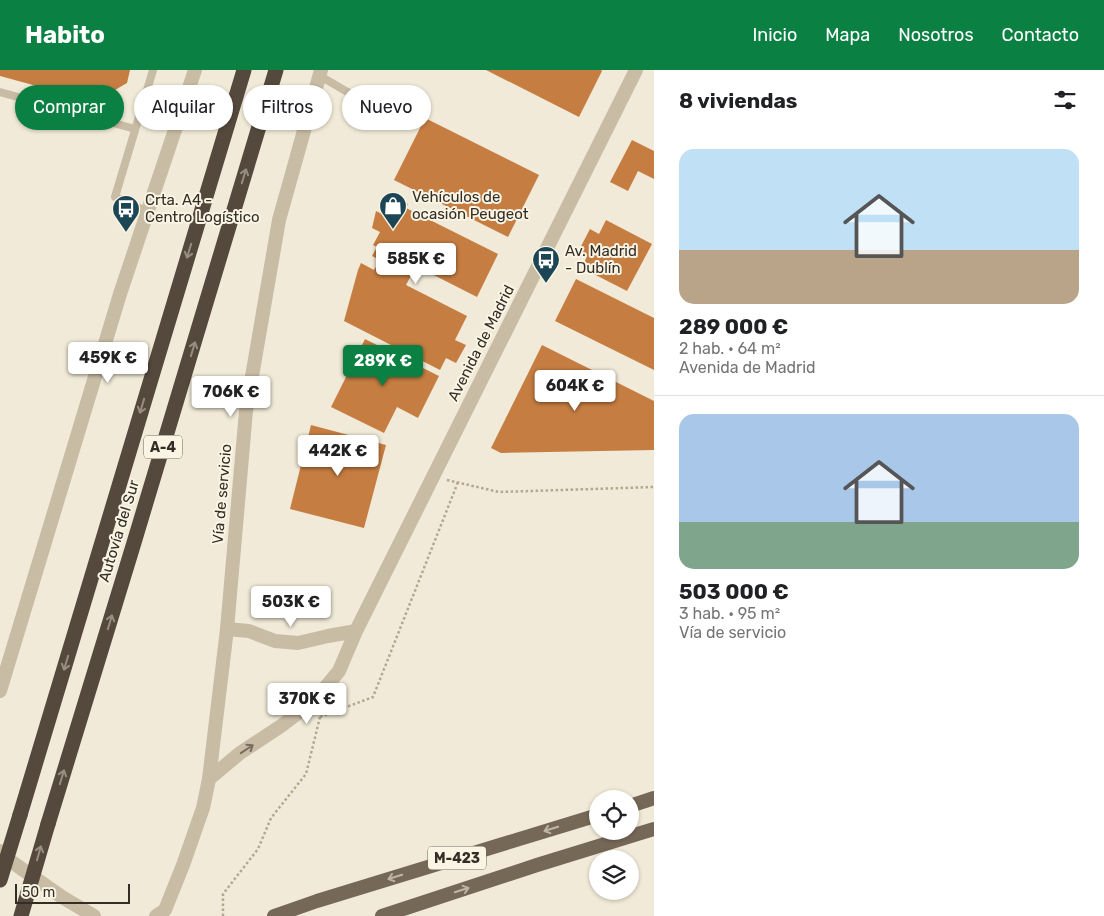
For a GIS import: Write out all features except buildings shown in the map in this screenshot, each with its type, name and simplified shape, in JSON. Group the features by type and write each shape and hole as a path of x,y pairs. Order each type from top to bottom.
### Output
{"highway":[{"name":"Autovía del Sur","path":"0,880 244,70"},
{"name":"Autovía del Sur","path":"21,916 276,70"}],"main road":[{"path":"639,803 654,798"},
{"name":"M-423","path":"274,916 317,901 589,818"},
{"name":"M-423","path":"382,916 654,828"}],"street":[{"path":"0,691 120,294 195,70"},
{"name":"Avenida de Madrid","path":"209,779 240,753 310,704 339,671 356,631 636,70"},
{"name":"Vía de servicio","path":"164,914 203,808 209,779 227,629 246,411 280,220 320,73"},
{"path":"227,629 249,631 275,641 298,643 356,631"},
{"path":"0,851 2,855 62,897 94,916"}],"lane":[{"path":"148,85 153,70"},
{"path":"320,73 342,87"},
{"path":"0,92 134,129"},
{"path":"135,130 115,197 148,212"}],"path":[{"path":"433,476 499,492 654,487"},
{"path":"320,716 373,697 458,482"},
{"path":"310,704 320,716"},
{"path":"222,916 223,894 258,850 271,818 306,774 320,716"}],"place":[{"name":"Vehículos de ocasión Peugeot","path":"393,230"},
{"name":"Crta. A4 - Centro Logístico","path":"126,233"},
{"name":"Av. Madrid - Dublín","path":"546,284"}]}
